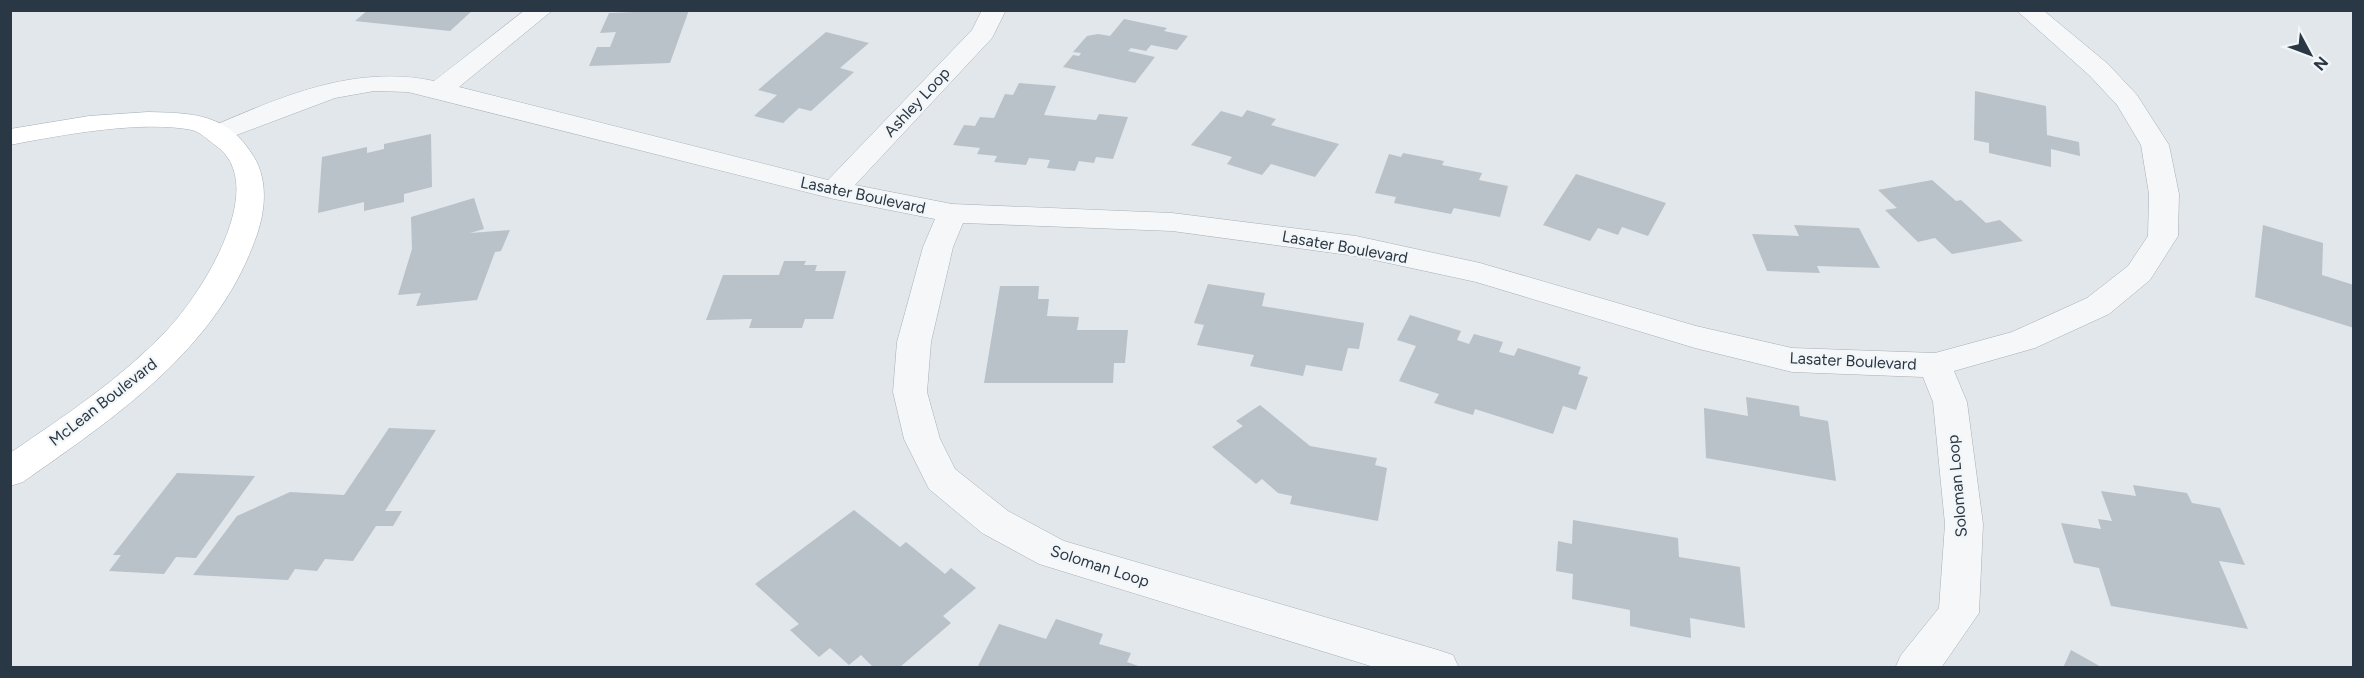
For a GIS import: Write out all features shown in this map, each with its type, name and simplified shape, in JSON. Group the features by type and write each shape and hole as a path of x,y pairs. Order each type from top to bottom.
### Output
{"street":[{"path":"439,90 542,10"},
{"name":"Ashley Loop","path":"834,190 983,33 994,10"},
{"name":"Lasater Boulevard","path":"218,134 280,108 339,88 398,83 439,90 834,190 952,213 1172,222 1356,246 1480,273 1695,337 1792,360 1935,365 2023,340 2098,306 2139,273 2163,236 2164,194 2154,145 2128,101 2099,70 2028,10"},
{"name":"McLean Boulevard","path":"10,137 105,121 188,122 203,125 236,149 249,167 251,196 245,231 209,299 182,335 144,373 94,413 10,472"},
{"name":"Soloman Loop","path":"952,213 938,247 915,342 910,392 922,439 942,479 995,522 1053,553 1379,660 1438,668"},
{"name":"Soloman Loop","path":"1916,668 1959,613 1964,524 1950,402 1935,365"}],"building":[{"path":"368,10 473,10 450,31 355,21"},
{"path":"689,10 670,63 589,66 597,47 610,47 616,32 600,33 609,13"},
{"path":"1124,19 1167,28 1164,31 1188,36 1177,50 1151,45 1146,51 1131,48 1128,51 1155,57 1135,83 1063,67 1073,55 1079,56 1081,53 1073,52 1087,36 1098,34 1110,36"},
{"path":"826,32 869,43 840,68 854,72 811,111 799,108 783,123 754,116 777,95 758,90"},
{"path":"1019,83 1056,86 1044,115 1096,120 1099,114 1128,117 1113,159 1096,157 1094,163 1079,161 1075,171 1047,168 1050,160 1029,158 1026,165 994,162 997,156 977,154 980,148 953,145 964,125 975,126 980,117 994,118 1005,94 1013,95"},
{"path":"1975,91 2046,106 2047,135 2079,142 2080,156 2051,149 2051,167 1989,153 1989,143 1974,140"},
{"path":"1247,110 1276,119 1271,125 1339,144 1315,177 1271,164 1262,175 1227,164 1232,157 1191,145 1221,111 1242,117"},
{"path":"431,134 432,187 404,194 404,202 364,211 364,202 318,213 322,157 367,147 367,153 384,149 384,144"},
{"path":"1403,153 1444,161 1442,165 1482,173 1479,180 1508,186 1500,217 1454,208 1451,214 1394,203 1396,197 1375,193 1389,154 1401,157"},
{"path":"1576,174 1666,203 1648,236 1622,227 1618,235 1598,228 1590,241 1543,225"},
{"path":"1932,180 1956,201 1961,200 1986,223 2000,220 2023,241 1952,254 1935,238 1918,242 1885,210 1897,208 1878,190"},
{"path":"474,198 484,229 470,233 510,230 501,251 495,252 477,300 416,306 421,293 398,295 412,249 411,217"},
{"path":"1794,225 1859,228 1880,268 1817,266 1820,273 1767,271 1752,234 1799,236"},
{"path":"2263,225 2323,243 2322,275 2354,285 2354,328 2255,297"},
{"path":"784,261 806,261 804,265 817,265 815,271 846,271 833,319 805,319 802,328 749,328 752,319 706,320 723,275 779,275"},
{"path":"1208,284 1265,293 1262,306 1364,323 1359,349 1348,348 1342,371 1306,365 1303,376 1250,366 1254,355 1197,345 1204,325 1194,323"},
{"path":"1000,286 1039,286 1038,299 1049,299 1047,316 1079,317 1077,330 1128,330 1125,363 1114,363 1113,383 984,383"},
{"path":"1410,315 1461,331 1457,340 1469,344 1474,334 1503,342 1499,352 1514,356 1518,348 1581,367 1578,374 1588,377 1576,410 1563,406 1553,434 1475,409 1473,415 1434,403 1439,394 1399,381 1416,346 1397,340"},
{"path":"1746,397 1799,406 1800,416 1828,421 1836,481 1706,458 1704,408 1748,416"},
{"path":"1260,405 1310,446 1377,458 1375,465 1387,468 1378,521 1290,504 1292,496 1278,493 1262,479 1256,484 1212,447 1243,426 1236,421"},
{"path":"389,428 436,430 385,511 402,511 393,526 376,526 353,561 325,559 317,571 295,569 288,580 193,575 237,516 290,492 344,495"},
{"path":"177,473 255,476 196,558 176,557 164,574 109,571 121,555 113,555"},
{"path":"2133,485 2187,493 2192,503 2220,508 2245,565 2219,561 2248,629 2111,606 2099,568 2074,563 2061,523 2101,529 2098,519 2112,521 2101,491 2136,496"},
{"path":"854,510 900,547 906,542 945,574 951,568 976,588 943,616 951,623 899,668 874,668 861,655 849,665 830,648 819,657 790,630 799,624 755,584"},
{"path":"1573,520 1678,538 1679,557 1740,567 1745,628 1690,618 1691,638 1630,626 1630,610 1572,599 1573,574 1556,571 1558,541 1572,544"},
{"path":"1056,619 1103,634 1099,644 1131,653 1127,662 1144,668 977,668 999,624 1046,639"},
{"path":"2071,650 2103,668 2063,668"}]}
